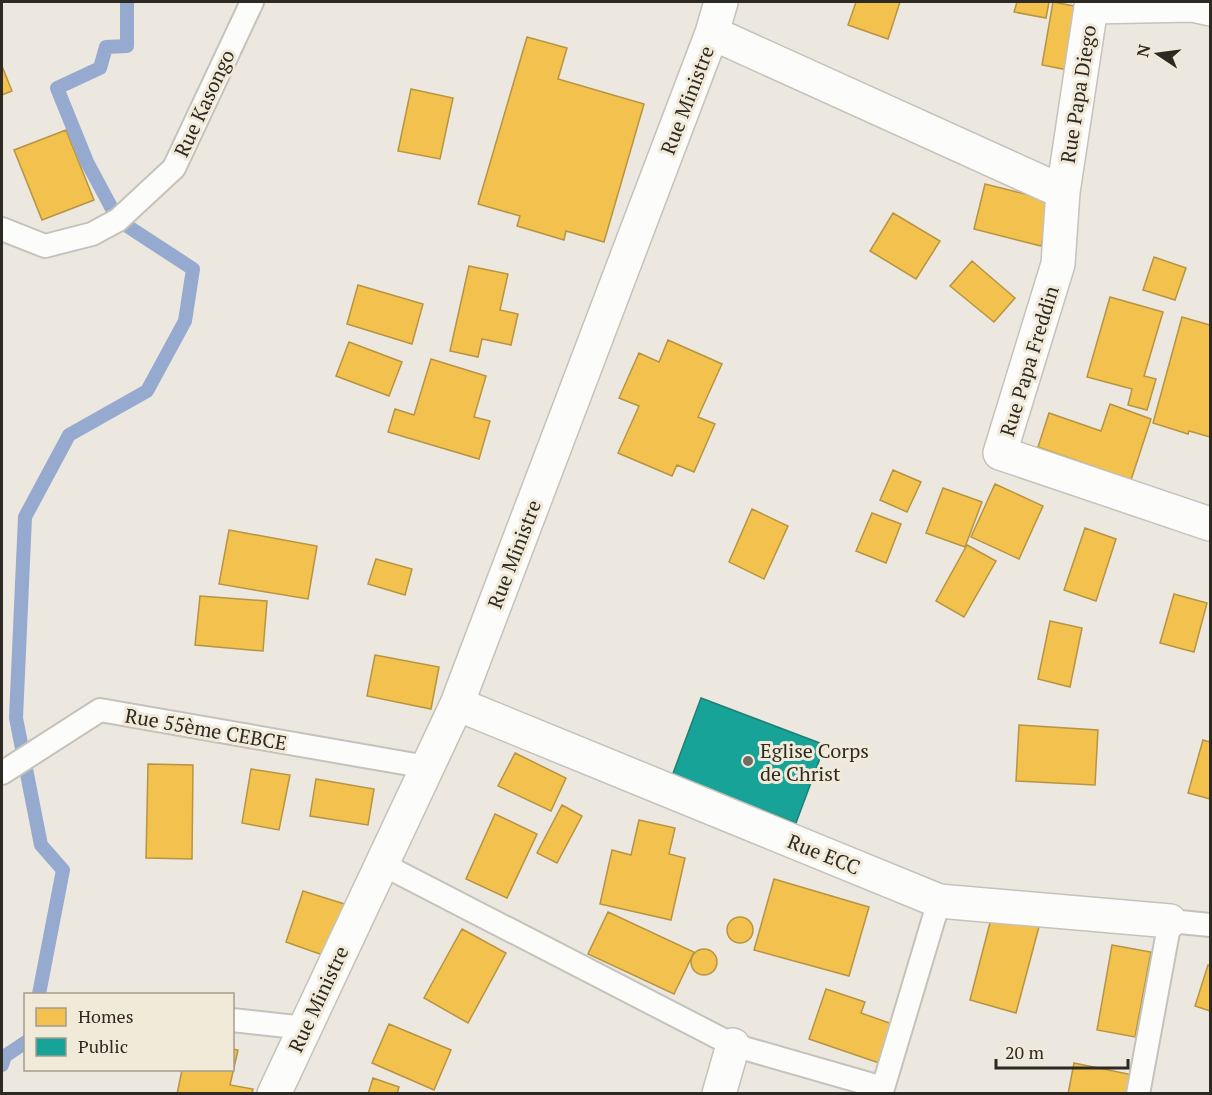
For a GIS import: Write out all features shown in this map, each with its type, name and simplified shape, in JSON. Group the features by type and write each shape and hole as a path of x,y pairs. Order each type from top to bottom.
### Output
{"street":[{"name":"Rue Ministre","path":"274,1094 457,704 712,33 721,2"},
{"name":"Rue Papa Diego","path":"1063,192 1091,7 1192,5 1210,9"},
{"path":"712,33 1063,192"},
{"name":"Rue Papa Freddin","path":"1063,192 1058,264 1000,453 1210,524"},
{"name":"Rue ECC","path":"457,704 939,901 1170,921"},
{"path":"719,1094 733,1045"}],"lane":[{"name":"Rue Kasongo","path":"2,229 45,246 92,234 118,220 174,168 252,2"},
{"name":"Rue 55ème CEBCE","path":"2,773 100,710 427,767"},
{"path":"382,864 733,1045 883,1088 939,901"},
{"path":"1138,1094 1170,921"},
{"name":"Rue ECC","path":"1170,921 1210,925"},
{"path":"234,1020 304,1028"}],"building: Homes":[{"path":"856,2 900,2 888,39 848,25"},
{"path":"1017,2 1049,2 1046,18 1014,12"},
{"path":"1053,2 1080,7 1068,70 1042,65"},
{"path":"527,37 567,48 558,79 644,104 604,242 566,231 564,240 517,226 520,216 478,204"},
{"path":"2,66 12,91 2,95"},
{"path":"411,89 453,98 440,159 398,151"},
{"path":"66,130 94,200 42,220 14,150"},
{"path":"985,184 1053,201 1041,246 974,229"},
{"path":"893,213 940,241 916,279 870,251"},
{"path":"1154,257 1186,268 1175,300 1143,290"},
{"path":"972,261 1015,298 994,322 950,286"},
{"path":"469,266 508,274 500,310 518,314 511,345 482,339 478,357 450,351"},
{"path":"358,285 423,304 412,344 347,324"},
{"path":"1110,297 1163,312 1144,376 1156,379 1147,410 1128,405 1132,389 1087,377"},
{"path":"1182,317 1210,325 1210,437 1189,431 1188,434 1153,423"},
{"path":"668,340 722,364 698,417 715,424 694,472 677,465 672,476 618,453 639,406 619,398 639,353 659,362"},
{"path":"349,342 402,362 389,396 336,376"},
{"path":"431,359 486,376 474,417 490,421 479,459 388,432 395,409 414,415"},
{"path":"1110,404 1151,419 1131,480 1038,447 1049,413 1101,431"},
{"path":"893,470 921,482 907,512 880,500"},
{"path":"995,484 1043,506 1019,559 971,537"},
{"path":"943,488 982,502 965,547 926,533"},
{"path":"752,509 788,526 764,579 729,562"},
{"path":"872,513 901,524 886,563 856,551"},
{"path":"1085,528 1116,539 1096,601 1064,590"},
{"path":"229,530 317,546 308,599 219,584"},
{"path":"967,545 996,561 964,617 936,601"},
{"path":"376,559 412,569 405,595 368,584"},
{"path":"1174,594 1207,603 1194,652 1160,643"},
{"path":"200,596 267,601 263,651 195,645"},
{"path":"1050,621 1082,628 1070,687 1038,679"},
{"path":"375,655 439,667 431,709 367,696"},
{"path":"1019,725 1098,730 1095,785 1016,781"},
{"path":"1203,740 1210,742 1210,799 1188,793"},
{"path":"515,753 566,778 551,811 498,786"},
{"path":"148,764 193,765 192,859 146,858"},
{"path":"251,769 290,775 279,830 242,823"},
{"path":"316,779 374,789 368,825 310,816"},
{"path":"562,805 582,816 557,863 537,853"},
{"path":"495,814 537,834 507,898 466,879"},
{"path":"639,820 675,828 669,854 685,858 671,920 600,904 612,850 631,855"},
{"path":"774,879 869,907 849,976 754,950"},
{"path":"303,891 351,906 334,959 286,942"},
{"path":"993,911 1040,923 1016,1013 970,1000"},
{"path":"608,912 694,952 674,994 588,954"},
{"path":"740,917 749,921 753,930 749,939 740,943 731,939 727,930 731,921"},
{"path":"462,929 506,953 468,1023 424,998"},
{"path":"1112,945 1151,952 1135,1037 1097,1030"},
{"path":"704,949 713,953 717,962 713,971 704,975 695,971 691,962 695,953"},
{"path":"1208,965 1210,966 1210,1011 1195,1006"},
{"path":"826,989 865,1002 861,1013 895,1025 882,1064 809,1039"},
{"path":"389,1024 451,1050 434,1090 372,1063"},
{"path":"234,1049 238,1050 234,1068"},
{"path":"1074,1063 1133,1075 1129,1094 1068,1094"},
{"path":"182,1071 233,1071 230,1085 253,1089 252,1094 177,1094"},
{"path":"373,1078 399,1087 397,1094 368,1094"}],"building: Public":[{"name":"Eglise Corps de Christ","path":"701,698 825,745 796,823 672,776"}],"waterway":[{"path":"39,993 63,870 41,845 16,718 25,517 69,435 147,391 185,321 193,269 118,220 87,162 57,88 100,68 106,47 127,46 127,2"},
{"path":"2,1065 5,1056 24,1043"}],"place":[{"name":"Eglise Corps de Christ","path":"748,761"}]}
